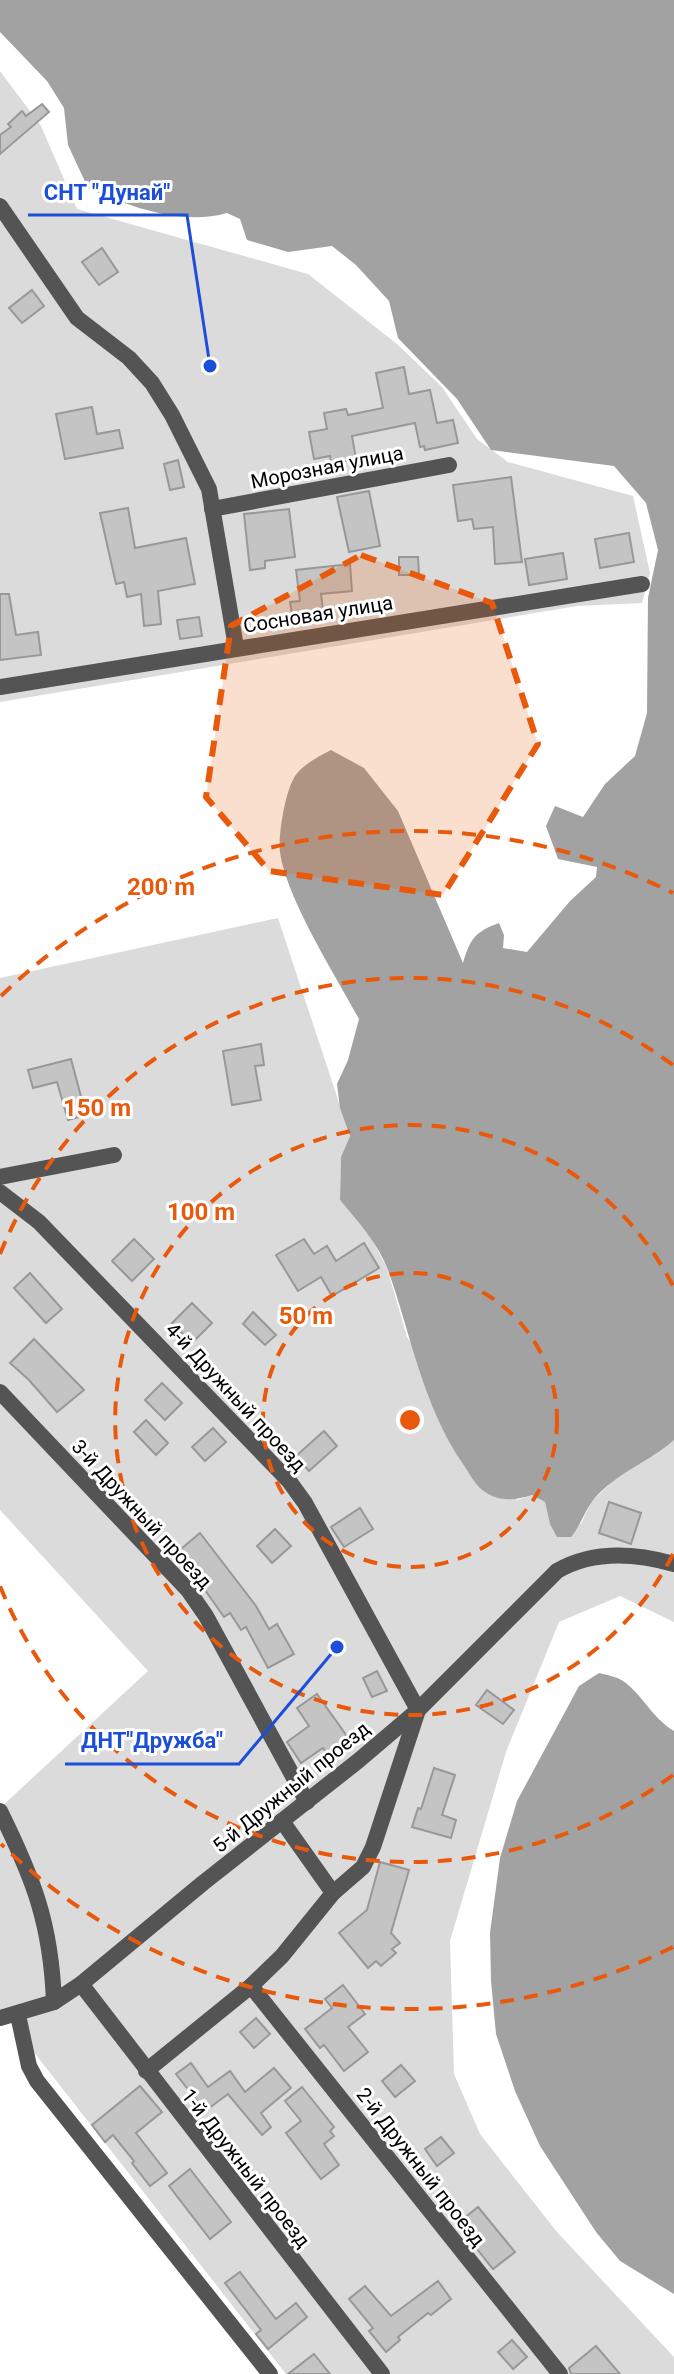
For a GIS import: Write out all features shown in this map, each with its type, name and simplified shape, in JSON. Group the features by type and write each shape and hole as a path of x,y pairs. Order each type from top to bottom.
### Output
{"street":[{"path":"3,214 77,318 129,358 152,383 172,415 209,489 236,647"},
{"name":"Морозная улица","path":"212,509 449,465"},
{"name":"Сосновая улица","path":"0,687 642,584"},
{"path":"0,1177 114,1155"},
{"name":"4-й Дружный проезд","path":"0,1192 39,1222 289,1481 305,1503 418,1710"},
{"name":"3-й Дружный проезд","path":"0,1392 188,1590 206,1616 307,1802"},
{"name":"5-й Дружный проезд","path":"0,2018 54,2002 81,1984 418,1710 542,1585 569,1564 606,1555 627,1555 674,1564"},
{"path":"146,2071 251,1986 282,1956 333,1893 363,1867 418,1710"},
{"path":"0,1811 41,1906 52,1957 54,2002"},
{"path":"282,1821 333,1893"},
{"name":"1-й Дружный проезд","path":"81,1984 382,2374"},
{"name":"2-й Дружный проезд","path":"251,1986 560,2374"},
{"path":"18,2015 29,2066 37,2081 270,2374"}],"highlighted area":[{"path":"361,555 492,603 538,744 443,895 269,871 206,797 231,626"}],"shaded area":[{"path":"0,0 674,0 674,1440 603,1490 591,1503 571,1537 557,1537 550,1524 545,1502 532,1495 499,1498 481,1489 474,1480 449,1442 428,1394 384,1260 340,1200 341,1157 350,1136 340,1108 337,1084 348,1060 359,1019 313,937 292,891 284,871 280,836 287,795 296,775 309,762 331,750 364,768 398,811 463,963 474,938 499,923 504,935 503,948 527,952 570,901 596,877 597,867 558,859 546,826 555,806 583,817 605,784 635,756 647,713 648,598 658,550 646,503 614,466 491,450 457,399 398,338 389,301 356,265 332,246 288,252 247,240 240,219 227,213 174,216 139,208 88,188 68,145 64,108 47,81 0,32"},
{"path":"0,71 41,126 77,209 308,274 397,344 442,387 477,439 508,462 633,496 650,573 642,603 577,606 0,702"},
{"path":"278,918 350,1136 341,1157 340,1200 372,1239 387,1268 407,1337 517,1500 532,1495 545,1502 550,1523 581,1524 591,1502 614,1480 674,1440 674,1622 620,1596 559,1622 506,1752 450,1941 454,2074 480,2134 557,2232 674,2357 674,2374 286,2374 0,2009 0,1808 148,1671 0,1510 0,978"},
{"path":"599,1673 623,1681 674,1731 674,2294 620,2261 596,2232 540,2146 515,2091 496,2034 490,1933 500,1858 517,1801 579,1686"}],"building":[{"path":"42,104 49,112 0,154 0,135 11,127 8,124 22,111 26,116"},
{"path":"102,248 118,272 99,285 82,262"},
{"path":"32,290 44,306 22,323 9,308"},
{"path":"404,367 409,394 430,390 437,423 453,420 458,443 425,450 424,446 420,447 415,423 352,436 356,459 331,464 330,456 314,459 309,432 327,429 324,413 346,409 348,415 383,408 376,373"},
{"path":"92,407 97,434 119,430 123,448 65,459 56,414"},
{"path":"178,460 184,487 170,490 164,464"},
{"path":"511,477 522,562 495,564 493,527 474,529 472,519 458,521 453,485"},
{"path":"369,491 380,546 349,552 337,497"},
{"path":"128,508 135,548 186,538 195,584 158,591 161,624 144,626 141,594 127,597 124,582 116,584 100,513"},
{"path":"289,509 295,557 265,561 265,568 250,570 244,514"},
{"path":"629,533 634,562 600,568 595,539"},
{"path":"563,553 567,579 529,585 525,559"},
{"path":"399,557 418,557 419,575 399,575"},
{"path":"350,564 352,591 321,594 324,618 293,622 290,602 300,601 296,570"},
{"path":"0,594 9,594 16,635 38,632 41,655 0,660"},
{"path":"199,617 202,636 180,639 177,620"},
{"path":"261,1044 264,1065 255,1066 261,1100 232,1105 223,1051"},
{"path":"71,1059 86,1115 68,1120 57,1082 33,1088 28,1070"},
{"path":"134,1239 154,1259 132,1281 112,1261"},
{"path":"304,1239 314,1254 327,1246 336,1261 364,1243 379,1268 332,1296 321,1277 298,1291 276,1255"},
{"path":"30,1273 62,1309 46,1323 14,1288"},
{"path":"192,1303 212,1323 192,1343 172,1323"},
{"path":"253,1312 276,1335 265,1345 243,1324"},
{"path":"34,1339 84,1390 57,1412 10,1363"},
{"path":"162,1383 182,1403 165,1420 145,1400"},
{"path":"146,1420 168,1443 156,1455 134,1432"},
{"path":"213,1428 226,1442 205,1461 192,1447"},
{"path":"324,1431 337,1446 309,1471 296,1456"},
{"path":"609,1502 641,1513 631,1544 599,1533"},
{"path":"360,1508 373,1529 344,1547 331,1527"},
{"path":"275,1529 291,1546 272,1563 257,1546"},
{"path":"200,1533 256,1606 269,1629 277,1624 294,1654 268,1668 246,1627 241,1630 230,1613 224,1617 175,1554"},
{"path":"377,1671 387,1691 372,1697 363,1678"},
{"path":"487,1690 514,1710 503,1724 476,1705"},
{"path":"317,1694 349,1739 327,1754 323,1748 301,1763 287,1742 309,1726 297,1708"},
{"path":"434,1768 455,1775 442,1815 456,1820 451,1838 412,1827"},
{"path":"380,1862 409,1870 391,1933 400,1943 392,1949 396,1953 381,1966 376,1961 368,1968 339,1933 367,1910"},
{"path":"343,1985 365,2014 348,2027 368,2052 344,2071 324,2045 320,2048 305,2029 332,2008 325,1999"},
{"path":"256,2018 270,2034 254,2048 240,2032"},
{"path":"191,2063 208,2087 230,2071 245,2092 274,2068 291,2088 261,2113 271,2127 262,2135 228,2094 205,2111 176,2074"},
{"path":"401,2065 415,2081 395,2097 382,2081"},
{"path":"140,2086 162,2112 136,2133 167,2173 150,2186 113,2135 105,2142 92,2125"},
{"path":"302,2087 334,2127 330,2131 334,2136 324,2144 339,2165 321,2179 286,2133 301,2121 285,2101"},
{"path":"441,2137 454,2153 437,2166 425,2149"},
{"path":"190,2169 231,2222 210,2239 169,2186"},
{"path":"478,2207 515,2252 493,2269 457,2224"},
{"path":"240,2272 276,2319 296,2303 307,2317 268,2349 256,2334 261,2330 225,2283"},
{"path":"438,2281 451,2299 398,2337 400,2340 386,2352 369,2331 373,2328 349,2299 365,2286 391,2316"},
{"path":"512,2340 527,2357 513,2369 498,2352"},
{"path":"596,2346 620,2374 571,2374 569,2368"},
{"path":"314,2354 330,2374 288,2374"}],"place":[{"name":"СНТ \"Дунай\"","path":"210,366"},
{"name":"ДНТ\"Дружба\"","path":"337,1647"}]}
